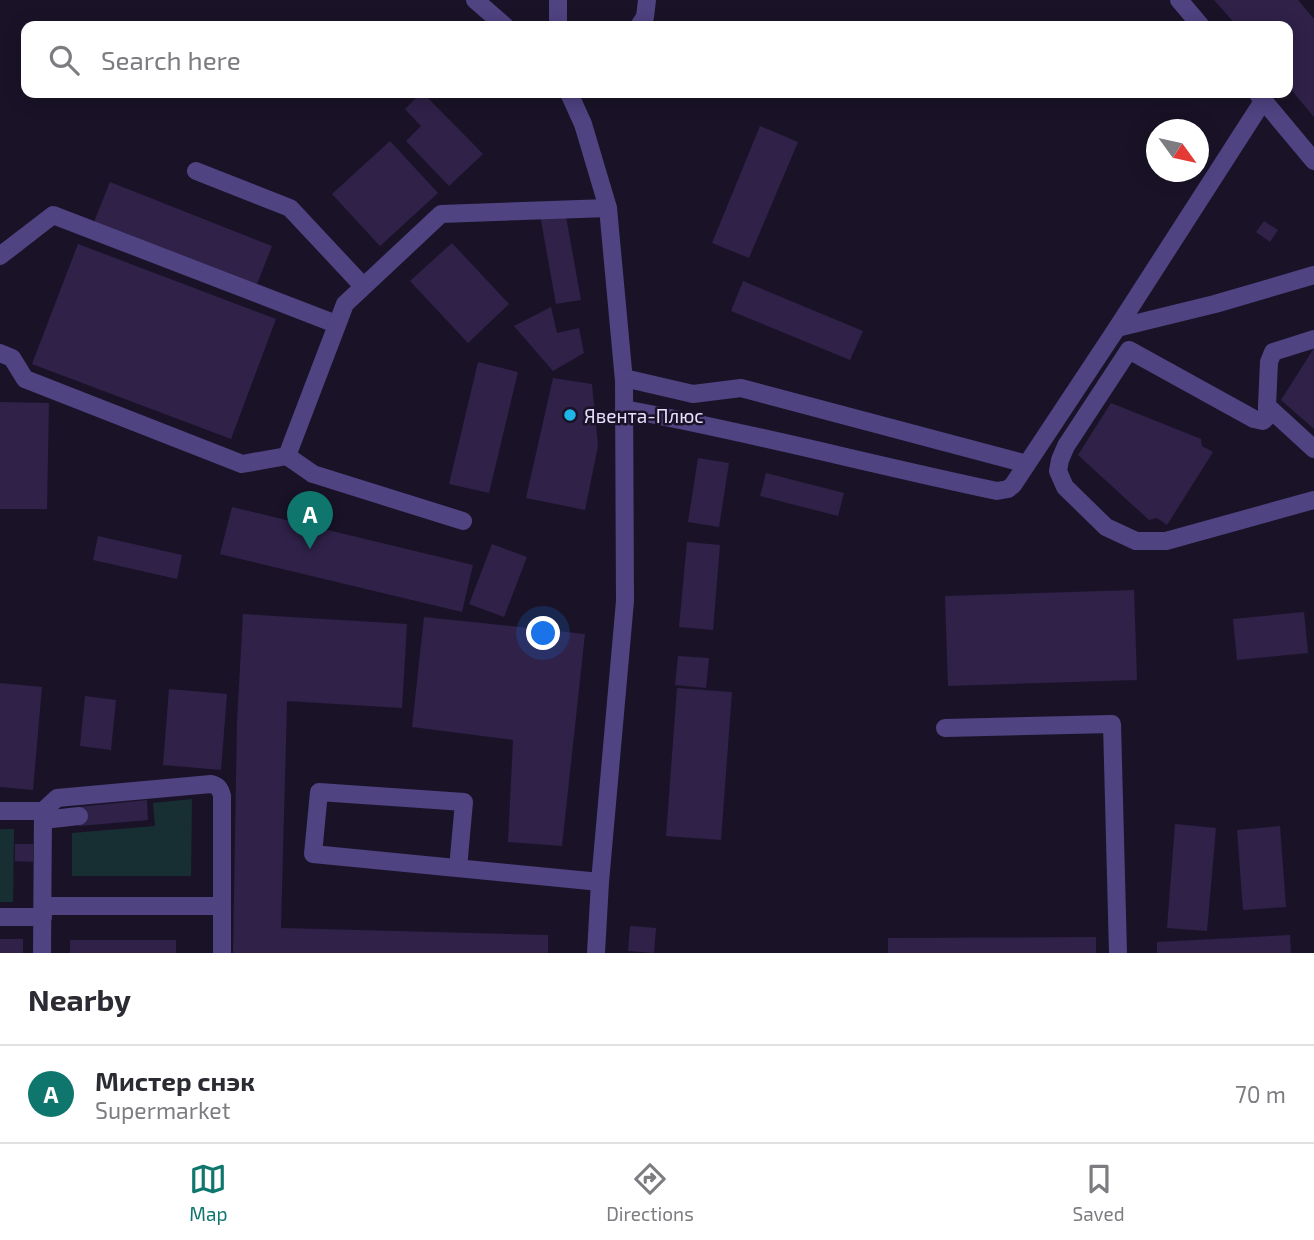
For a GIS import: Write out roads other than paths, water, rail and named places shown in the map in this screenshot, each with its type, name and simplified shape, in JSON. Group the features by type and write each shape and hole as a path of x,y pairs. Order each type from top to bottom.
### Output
{"street":[{"path":"475,0 499,21"},
{"path":"558,0 558,21"},
{"path":"642,21 647,0"},
{"path":"1179,0 1197,21"},
{"path":"571,98 583,124 608,208 624,378 625,601 596,953"},
{"path":"624,409 695,422 997,491 1008,489 1117,328 1259,98"},
{"path":"1261,98 1314,161"},
{"path":"196,171 289,208 363,286"},
{"path":"287,456 345,304 441,214 608,208"},
{"path":"0,256 53,215 336,324"},
{"path":"1117,328 1215,304 1314,275"},
{"path":"1314,339 1273,352 1269,362 1266,417 1263,421 1254,419 1129,350 1066,446 1059,460 1058,471 1065,487 1106,527 1136,541 1166,541 1314,500"},
{"path":"0,353 12,358 25,379 242,464 287,456 313,474 463,521"},
{"path":"624,378 693,394 741,388 1027,464"},
{"path":"1267,406 1314,449"},
{"path":"945,727 1112,724 1118,953"},
{"path":"43,953 43,815 57,798 211,784 220,789 222,796 222,953"},
{"path":"458,868 464,802 319,792 313,854 600,882"},
{"path":"0,811 79,816"},
{"path":"0,917 43,911 222,906"}],"place":[{"name":"Явента-Плюс","path":"570,415"},
{"name":"Мистер снэк","path":"310,549"}]}
